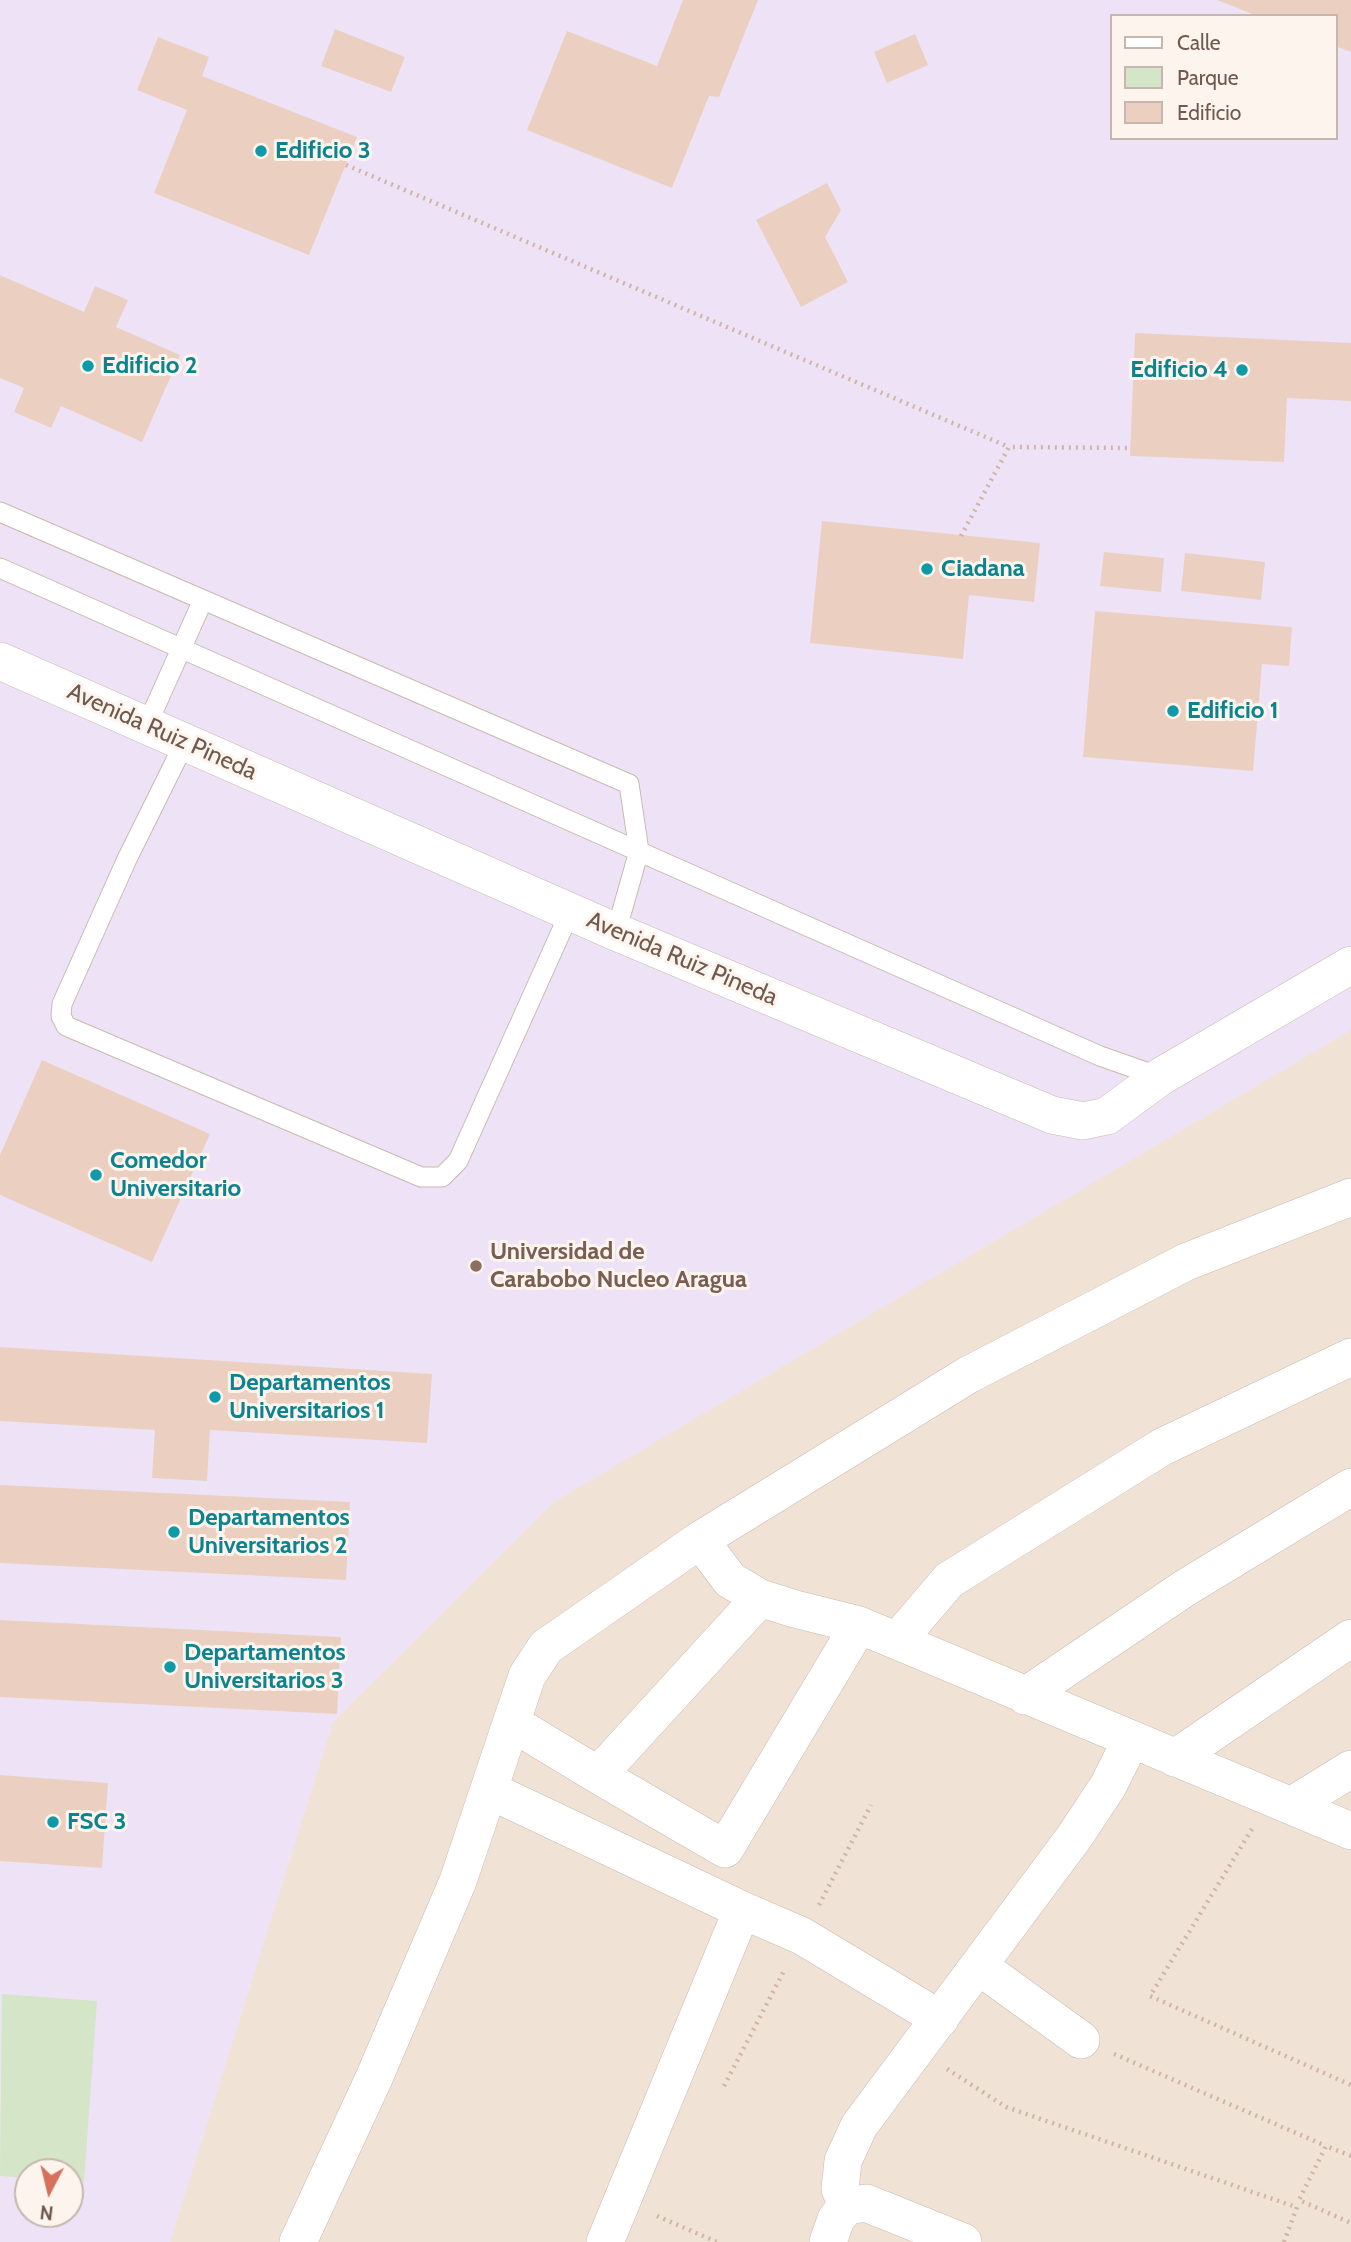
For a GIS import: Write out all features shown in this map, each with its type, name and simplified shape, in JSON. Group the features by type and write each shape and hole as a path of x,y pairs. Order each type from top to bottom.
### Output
{"street":[{"name":"Avenida Ruiz Pineda","path":"0,661 616,932 1052,1115 1083,1121 1107,1116 1160,1077 1351,965"},
{"path":"298,2242 374,2078 458,1881 527,1676 546,1647 699,1540 968,1375 1186,1262 1351,1196"},
{"path":"897,1641 949,1580 1162,1447 1351,1357"},
{"path":"1025,1696 1185,1588 1351,1487"},
{"path":"699,1540 730,1580 760,1598 859,1625 1351,1831"},
{"path":"598,1775 760,1598"},
{"path":"512,1723 725,1849 859,1625"},
{"path":"1175,1758 1351,1638"},
{"path":"846,2206 840,2189 843,2161 859,2126 980,1967 1108,1786 1131,1740"},
{"path":"1281,1802 1351,1769"},
{"path":"489,1790 802,1936 940,2019"},
{"path":"605,2242 742,1910"},
{"path":"980,1967 1081,2040"},
{"path":"828,2242 836,2219 846,2206 866,2203 963,2242"}],"lane":[{"path":"0,512 629,784 639,851 616,932"},
{"path":"0,568 1100,1056 1160,1077"},
{"path":"147,725 203,600"},
{"path":"185,742 127,859 62,1004 61,1016 66,1026 421,1177 442,1177 458,1161 570,912"}],"path":[{"path":"346,165 1009,447 1130,448"},
{"path":"961,536 1009,447"},
{"path":"1281,1802 1150,1996 1351,2085"},
{"path":"1081,2040 1351,2156"},
{"path":"916,2050 1006,2107 1297,2207"},
{"path":"1284,2242 1299,2200 1326,2146"},
{"path":"622,2200 717,2242"},
{"path":"1299,2200 1351,2223"}],"shaded area":[{"name":"Universidad de Carabobo Nucleo Aragua","path":"0,0 1351,0 1351,2242 0,2242"},
{"name":"Universidad de Carabobo Nucleo Aragua","path":"0,0 1351,0 1351,1030 554,1502 333,1722 170,2242 0,2242"}],"green space":[{"path":"2,1994 97,2001 84,2182 84,2158 14,2158 14,2177 0,2176"}],"building":[{"path":"683,0 758,0 719,97 709,96 672,188 527,130 567,31 657,66"},
{"path":"1217,0 1351,0 1351,52 1337,47 1337,14 1252,14"},
{"path":"335,29 405,57 391,92 321,66"},
{"path":"915,34 928,65 887,83 874,52"},
{"name":"Edificio 3","path":"158,37 209,57 202,76 357,137 309,255 154,193 187,110 137,90"},
{"path":"827,183 841,210 825,237 848,282 801,307 756,220"},
{"name":"Edificio 2","path":"0,275 84,312 95,286 128,300 116,327 180,355 142,442 61,406 51,428 14,412 24,388 0,378"},
{"name":"Edificio 4","path":"1135,333 1351,343 1351,401 1287,398 1284,462 1130,456"},
{"name":"Ciadana","path":"822,521 1040,543 1034,602 969,595 963,659 810,643"},
{"path":"1104,552 1164,558 1161,592 1100,586"},
{"path":"1185,553 1265,562 1261,600 1181,591"},
{"name":"Edificio 1","path":"1095,611 1292,627 1289,666 1262,664 1253,771 1083,757"},
{"name":"Comedor Universitario","path":"42,1060 210,1134 152,1262 0,1195 0,1155"},
{"name":"Departamentos Universitarios 1","path":"0,1347 432,1374 427,1443 210,1430 207,1481 152,1478 155,1430 0,1421"},
{"name":"Departamentos Universitarios 2","path":"0,1485 350,1502 346,1580 0,1563"},
{"name":"Departamentos Universitarios 3","path":"0,1620 341,1637 337,1714 0,1697"},
{"name":"FSC 3","path":"0,1775 108,1783 102,1868 0,1861"}],"place":[{"name":"Edificio 3","path":"261,151"},
{"name":"Edificio 2","path":"88,366"},
{"name":"Edificio 4","path":"1242,370"},
{"name":"Ciadana","path":"927,569"},
{"name":"Edificio 1","path":"1173,711"},
{"name":"Comedor Universitario","path":"96,1175"},
{"name":"Universidad de Carabobo Nucleo Aragua","path":"476,1266"},
{"name":"Departamentos Universitarios 1","path":"215,1397"},
{"name":"Departamentos Universitarios 2","path":"174,1532"},
{"name":"Departamentos Universitarios 3","path":"170,1667"},
{"name":"FSC 3","path":"53,1822"}]}
